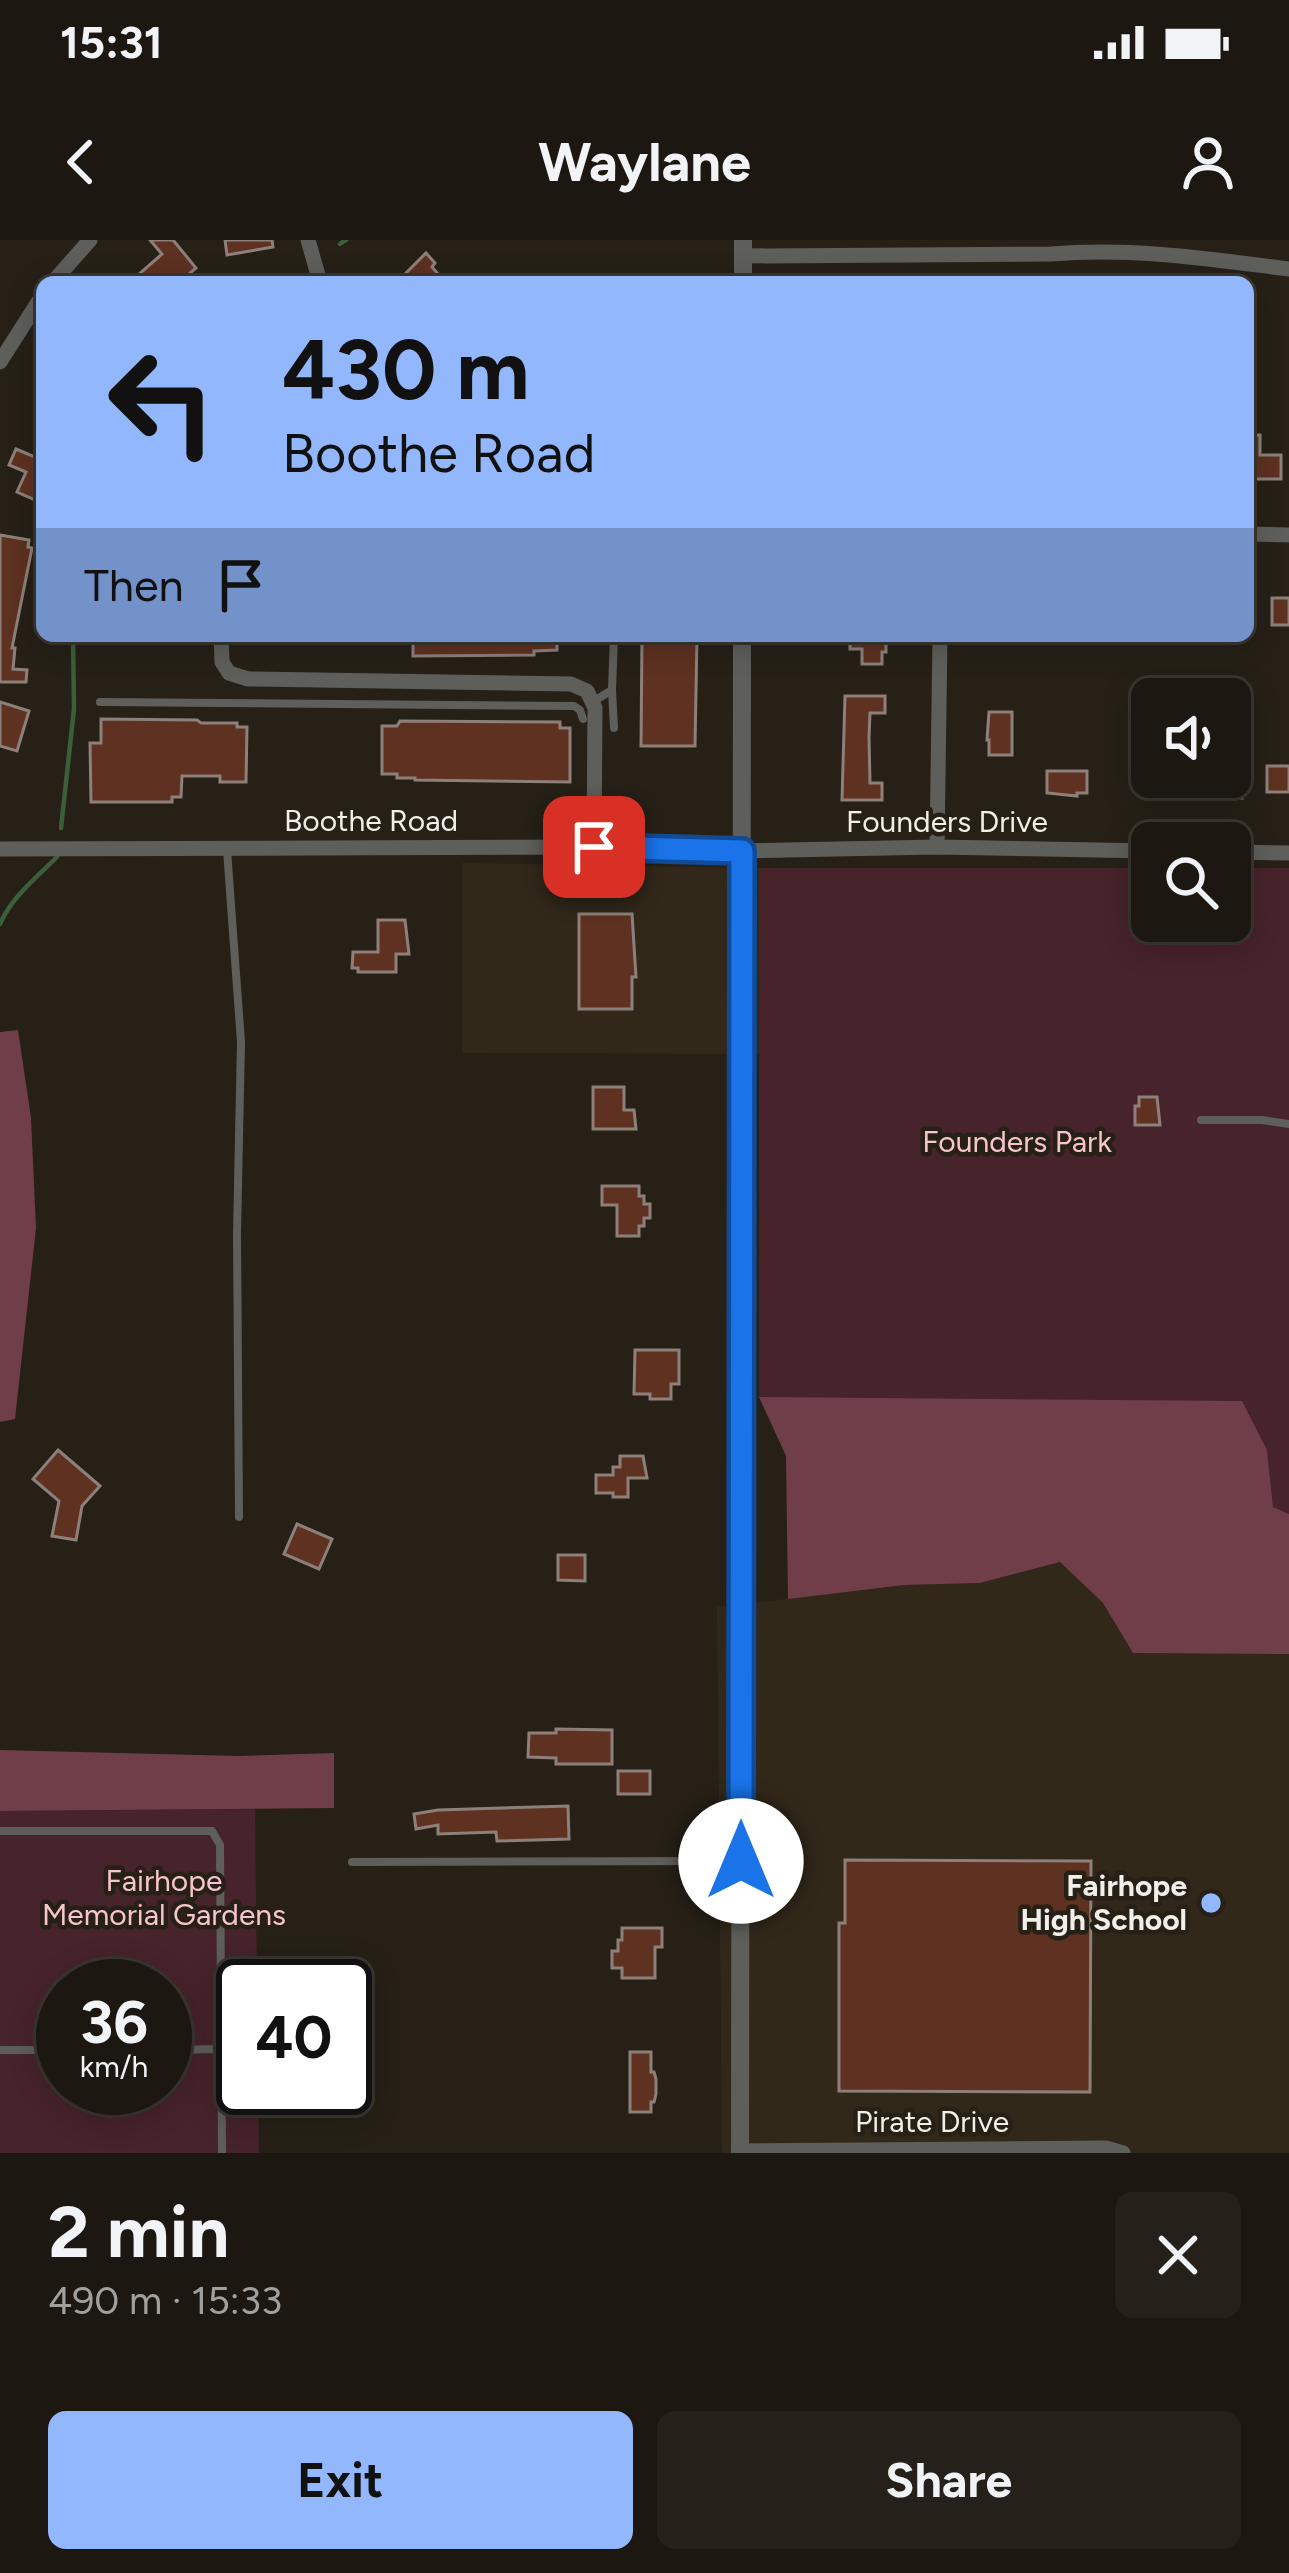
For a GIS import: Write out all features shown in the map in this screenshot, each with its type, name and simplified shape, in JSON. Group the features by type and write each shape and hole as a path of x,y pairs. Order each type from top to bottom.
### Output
{"street":[{"path":"58,276 90,240"},
{"path":"308,240 318,276"},
{"path":"742,248 1051,254 1083,246 1289,269"},
{"path":"0,362 36,305"},
{"path":"1254,534 1289,536"},
{"path":"220,642 222,662 229,673 260,679 572,684 587,691 596,708 594,847"},
{"path":"740,2152 742,642"},
{"path":"937,847 940,642"},
{"name":"Boothe Road","path":"0,849 594,847 742,851"},
{"name":"Founders Drive","path":"742,851 1131,850"},
{"path":"1251,852 1289,853"},
{"name":"Pirate Drive","path":"740,2152 1106,2148 1123,2153"}],"lane":[{"path":"614,642 614,728"},
{"path":"247,702 260,679"},
{"path":"592,701 612,690"},
{"path":"100,702 574,706 584,719"},
{"path":"227,848 241,1042 239,1517"},
{"path":"1201,1120 1289,1124"},
{"path":"0,1831 212,1831 220,1845 221,1959"},
{"path":"352,1862 741,1861"},
{"path":"0,2050 36,2050"},
{"path":"222,2115 222,2153"}],"shaded area":[{"path":"462,863 759,868 759,1054 462,1053"},
{"path":"18,1030 31,1118 36,1228 15,1419 0,1422 0,1032"},
{"path":"759,1397 1242,1401 1267,1450 1273,1507 1289,1514 1289,1654 1133,1653 1103,1603 1060,1562 980,1583 904,1585 788,1599 786,1456"},
{"path":"1060,1562 1103,1603 1133,1653 1289,1654 1289,2153 722,2153 717,1607 904,1585 980,1583"},
{"path":"0,1750 239,1756 334,1753 334,1808 0,1811"}],"green space":[{"name":"Founders Park","path":"759,868 1131,868 1131,942 1251,942 1251,868 1289,868 1289,1514 1273,1507 1267,1450 759,1397"},
{"name":"Fairhope Memorial Gardens","path":"255,1809 257,1959 216,1959 216,2115 258,2115 259,2153 0,2153 0,1811"}],"building":[{"path":"150,240 173,240 196,268 187,276 137,276 162,254"},
{"path":"225,240 272,240 273,247 227,255"},
{"path":"426,253 440,276 403,276"},
{"path":"1254,435 1260,435 1260,455 1281,455 1281,479 1254,479"},
{"path":"16,449 36,457 36,500 17,492 26,472 9,465"},
{"path":"0,535 29,540 32,548 12,648 13,669 27,670 26,682 0,682"},
{"path":"1272,598 1289,598 1289,625 1272,625"},
{"path":"413,642 557,642 557,650 534,651 534,655 413,656"},
{"path":"642,642 697,642 695,746 641,746"},
{"path":"850,642 886,642 882,664 862,664 862,649 850,649"},
{"path":"845,696 885,696 885,713 870,713 869,737 870,783 882,783 882,800 842,800"},
{"path":"0,702 29,711 17,751 0,746"},
{"path":"989,712 1012,712 1012,755 989,755"},
{"path":"101,719 197,720 247,727 246,782 182,776 181,797 172,797 172,802 91,802 90,743 101,743"},
{"path":"400,721 560,722 560,728 570,728 570,782 415,780 382,774 382,726 397,726"},
{"path":"1267,766 1289,766 1289,792 1267,792"},
{"path":"1047,771 1087,771 1087,793 1047,793"},
{"path":"579,914 632,914 636,977 632,977 632,1009 579,1009"},
{"path":"378,920 405,920 409,954 396,954 396,972 358,972 352,968 353,952 378,952"},
{"path":"593,1087 624,1087 624,1110 634,1110 636,1129 593,1129"},
{"path":"1139,1097 1157,1097 1160,1125 1135,1125"},
{"path":"602,1186 639,1186 639,1196 650,1204 650,1218 639,1226 639,1236 617,1236 617,1205 602,1205"},
{"path":"635,1350 679,1350 679,1384 671,1384 671,1399 634,1394"},
{"path":"58,1450 100,1486 82,1506 76,1540 52,1536 59,1501 33,1479"},
{"path":"620,1456 643,1456 647,1478 628,1478 628,1497 596,1493 596,1475 613,1475 613,1467 620,1467"},
{"path":"297,1524 332,1539 319,1569 284,1554"},
{"path":"558,1555 585,1555 585,1581 558,1580"},
{"path":"556,1729 612,1730 612,1764 556,1764 556,1758 528,1757 529,1733 556,1733"},
{"path":"618,1771 650,1771 650,1794 618,1794"},
{"path":"568,1806 569,1839 497,1841 496,1832 438,1834 438,1825 416,1829 414,1814 438,1810"},
{"path":"845,1860 1091,1861 1090,2092 839,2091 839,1923 845,1923"},
{"path":"622,1928 662,1928 662,1947 655,1947 655,1978 622,1978 622,1968 612,1968 612,1951 618,1951"},
{"path":"630,2052 651,2052 656,2094 651,2112 630,2112"}],"waterway":[{"path":"340,244 346,240"},
{"path":"61,828 74,709 73,642"},
{"path":"0,924 18,897 57,857"}],"place":[{"name":"Fairhope High School","path":"1211,1903"}],"route":[{"path":"594,847 742,851 741,1861"}]}
